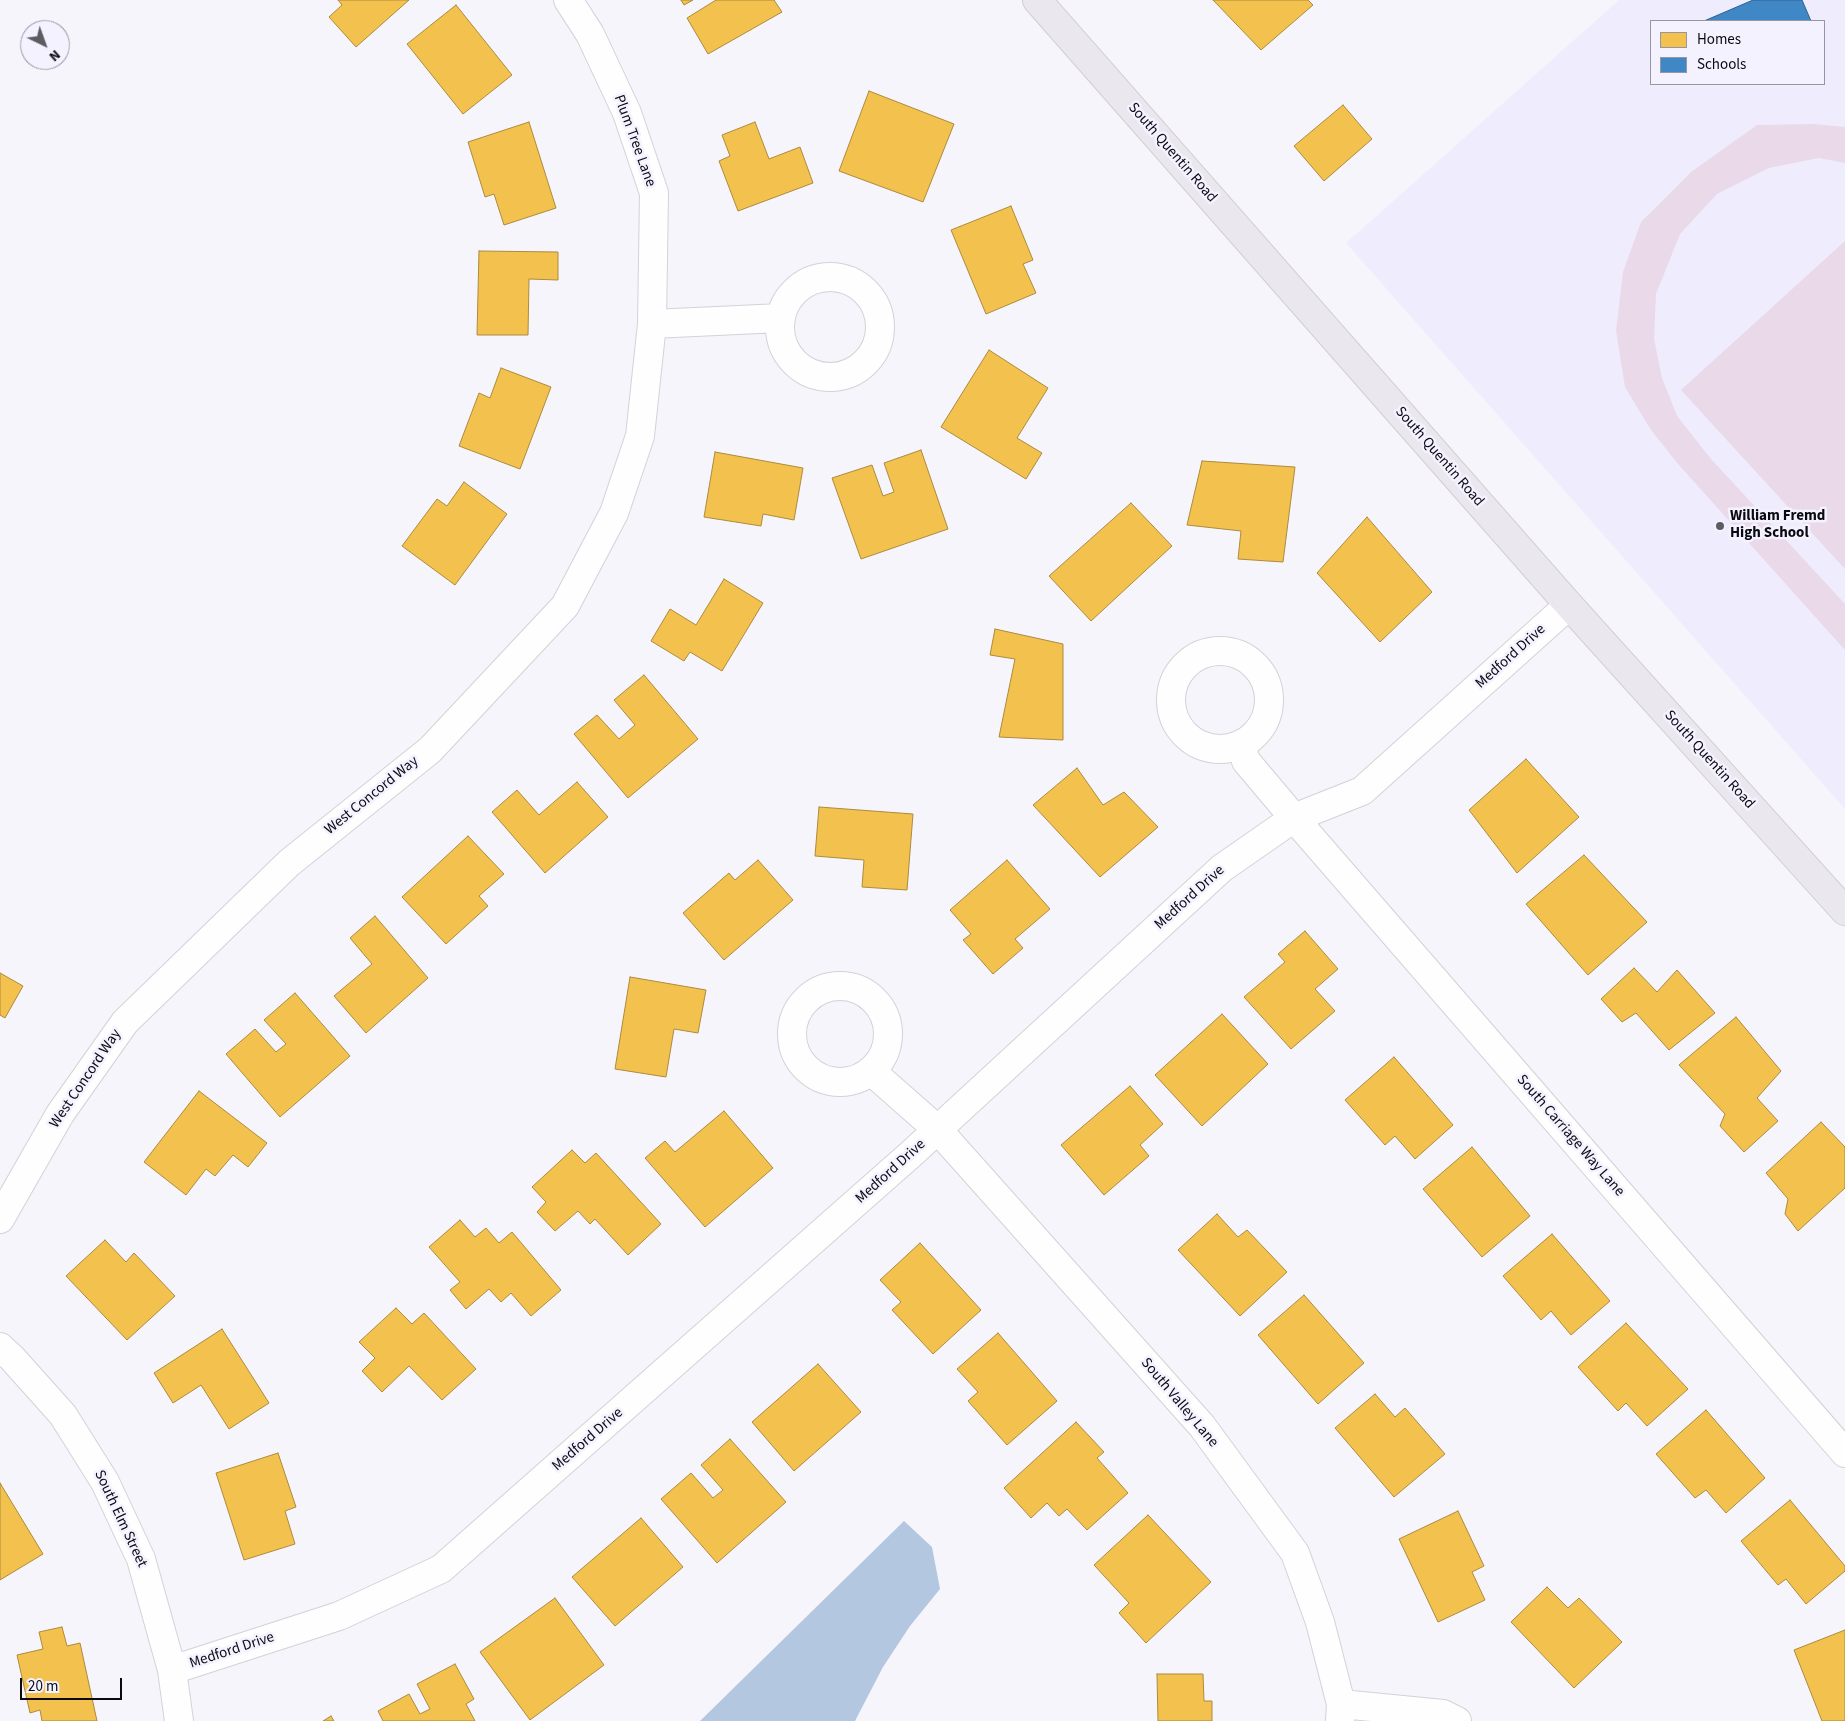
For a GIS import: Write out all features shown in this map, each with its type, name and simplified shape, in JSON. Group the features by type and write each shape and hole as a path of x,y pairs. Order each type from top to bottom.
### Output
{"main road":[{"name":"South Quentin Road","path":"1037,0 1569,605 1845,911"}],"street":[{"name":"Plum Tree Lane","path":"568,0 590,34 626,113 654,193 652,324"},
{"path":"652,324 781,318"},
{"name":"West Concord Way","path":"0,1220 60,1114 125,1022 289,862 430,750 565,606 614,513 640,436 652,324"},
{"name":"Medford Drive","path":"172,1670 339,1616 441,1569 938,1130 1222,868 1294,818 1362,791 1569,605"},
{"name":"South Carriage Way Lane","path":"1241,744 1246,761 1294,818 1845,1453"},
{"name":"South Valley Lane","path":"871,1072 938,1130 1202,1426 1295,1553 1320,1622 1340,1712"},
{"name":"South Elm Street","path":"0,1347 63,1415 105,1482 141,1559 172,1670 179,1721"},
{"path":"1340,1712 1443,1714 1457,1721"}],"shaded area":[{"name":"William Fremd High School","path":"1619,0 1845,0 1845,809 1346,243"},
{"path":"1814,124 1845,127 1845,163 1819,158 1769,168 1717,194 1680,234 1656,294 1654,339 1662,378 1677,416 1711,459 1845,604 1845,650 1679,465 1651,430 1625,387 1616,331 1623,272 1641,222 1691,172 1757,125"},
{"path":"1845,241 1845,569 1681,390"}],"water":[{"path":"904,1521 932,1547 940,1589 910,1626 883,1667 855,1721 700,1721"}],"building: Homes":[{"path":"338,0 409,0 356,47 329,17 342,5"},
{"path":"681,0 693,0 684,5"},
{"path":"716,0 774,0 782,12 708,54 687,18"},
{"path":"1213,0 1308,0 1313,5 1261,50"},
{"path":"456,5 512,75 463,114 407,44"},
{"path":"869,91 954,124 923,202 839,171"},
{"path":"1343,105 1372,139 1324,181 1294,146"},
{"path":"529,122 556,208 504,225 494,194 485,197 468,142"},
{"path":"755,122 769,159 800,147 813,183 738,211 719,161 730,156 722,135"},
{"path":"1011,206 1033,260 1023,264 1036,293 986,314 951,230"},
{"path":"479,251 558,252 558,280 529,279 528,335 477,335"},
{"path":"989,350 1048,388 1017,438 1042,453 1026,479 941,427"},
{"path":"501,368 551,387 520,469 459,446 479,393 490,398"},
{"path":"921,450 948,529 861,559 832,478 872,465 883,496 894,492 884,463"},
{"path":"715,452 803,468 794,520 763,514 761,526 704,517"},
{"path":"1202,461 1295,467 1283,562 1238,559 1241,531 1187,525"},
{"path":"464,482 507,514 455,585 402,546 437,499 447,506"},
{"path":"1131,503 1172,546 1091,621 1049,576"},
{"path":"1367,517 1432,592 1380,642 1317,573"},
{"path":"724,579 763,603 722,671 690,652 684,661 651,641 670,609 696,625"},
{"path":"995,629 1063,644 1063,740 999,737 1015,659 990,655"},
{"path":"644,675 698,739 628,798 574,734 597,715 619,739 635,725 614,700"},
{"path":"1526,759 1579,817 1517,873 1469,810"},
{"path":"1077,768 1103,805 1124,792 1158,827 1100,877 1033,805"},
{"path":"577,782 608,817 545,873 492,812 517,790 539,815"},
{"path":"819,807 913,814 907,890 862,887 864,860 815,856"},
{"path":"468,836 504,874 479,896 488,906 446,944 402,897"},
{"path":"1584,855 1647,922 1588,975 1526,904"},
{"path":"758,860 793,900 724,960 683,913 729,873 735,880"},
{"path":"1007,860 1050,909 1015,939 1023,948 993,974 963,940 971,934 950,910"},
{"path":"375,916 428,978 366,1033 334,996 372,964 350,938"},
{"path":"1305,931 1338,969 1315,989 1335,1011 1291,1049 1244,997 1285,962 1278,954"},
{"path":"1634,968 1657,992 1677,970 1715,1013 1669,1050 1636,1013 1622,1022 1601,999"},
{"path":"0,973 23,986 5,1018 0,1015"},
{"path":"630,977 706,990 698,1033 674,1029 666,1077 615,1069"},
{"path":"295,993 350,1056 280,1117 226,1054 255,1029 276,1052 286,1044 264,1020"},
{"path":"1222,1014 1268,1064 1202,1126 1155,1075"},
{"path":"1736,1017 1781,1071 1757,1098 1778,1121 1744,1152 1720,1126 1725,1114 1679,1065"},
{"path":"1394,1057 1453,1125 1415,1159 1395,1136 1385,1145 1345,1100"},
{"path":"1130,1086 1163,1124 1140,1145 1149,1156 1104,1195 1061,1145"},
{"path":"199,1091 267,1143 248,1167 233,1155 215,1176 206,1169 186,1195 144,1162"},
{"path":"724,1111 773,1168 705,1227 645,1158 665,1141 675,1152"},
{"path":"1821,1122 1845,1147 1845,1188 1798,1231 1785,1214 1788,1199 1766,1173"},
{"path":"1472,1147 1530,1216 1482,1257 1423,1189"},
{"path":"572,1150 585,1163 596,1153 661,1224 628,1255 595,1219 590,1224 578,1211 555,1231 537,1212 546,1202 532,1187"},
{"path":"1217,1214 1238,1237 1247,1230 1287,1272 1240,1316 1178,1250"},
{"path":"460,1220 475,1237 486,1228 499,1243 512,1232 561,1290 531,1316 511,1293 501,1302 489,1289 466,1309 450,1290 460,1282 429,1247"},
{"path":"1552,1234 1610,1301 1571,1335 1551,1311 1541,1320 1503,1276"},
{"path":"105,1240 126,1262 134,1253 175,1296 127,1340 66,1276"},
{"path":"920,1243 981,1310 933,1354 892,1310 901,1302 880,1280"},
{"path":"1304,1295 1364,1363 1318,1404 1258,1335"},
{"path":"396,1308 412,1324 424,1313 476,1369 442,1400 409,1366 382,1392 362,1371 375,1358 359,1342"},
{"path":"1626,1323 1688,1389 1647,1426 1626,1403 1618,1411 1578,1367"},
{"path":"222,1329 269,1403 229,1429 201,1385 173,1403 154,1373"},
{"path":"998,1333 1057,1401 1007,1445 968,1401 978,1392 957,1369"},
{"path":"818,1364 861,1412 794,1471 752,1422"},
{"path":"1375,1394 1395,1417 1405,1408 1445,1454 1394,1497 1335,1428"},
{"path":"1706,1410 1765,1478 1726,1513 1706,1490 1695,1498 1656,1454"},
{"path":"1076,1422 1104,1452 1097,1458 1128,1493 1087,1530 1067,1509 1059,1516 1047,1503 1031,1518 1004,1488"},
{"path":"730,1439 786,1502 717,1563 661,1499 691,1473 713,1498 723,1490 701,1465"},
{"path":"278,1453 296,1507 285,1511 295,1544 244,1560 216,1473"},
{"path":"0,1483 43,1554 0,1580"},
{"path":"1790,1500 1845,1566 1845,1571 1806,1604 1786,1579 1778,1585 1741,1541"},
{"path":"1458,1511 1484,1566 1472,1572 1485,1600 1438,1622 1399,1539"},
{"path":"1148,1515 1211,1582 1146,1643 1119,1613 1129,1603 1094,1565"},
{"path":"641,1518 683,1567 615,1626 572,1577"},
{"path":"1547,1587 1568,1608 1579,1598 1622,1642 1574,1688 1511,1622"},
{"path":"555,1598 604,1665 530,1720 480,1652"},
{"path":"62,1627 67,1646 80,1643 97,1721 42,1721 40,1710 30,1713 17,1655 43,1649 39,1632"},
{"path":"1845,1630 1845,1721 1822,1721 1794,1650"},
{"path":"455,1664 474,1699 466,1704 475,1721 383,1721 378,1711 409,1694 420,1714 430,1709 417,1684"},
{"path":"1157,1674 1203,1674 1204,1701 1212,1701 1212,1721 1158,1721"},
{"path":"331,1716 334,1721 323,1721"}],"building: Schools":[{"path":"1753,0 1802,0 1811,20 1706,20"}],"place":[{"name":"William Fremd High School","path":"1720,526"}]}
